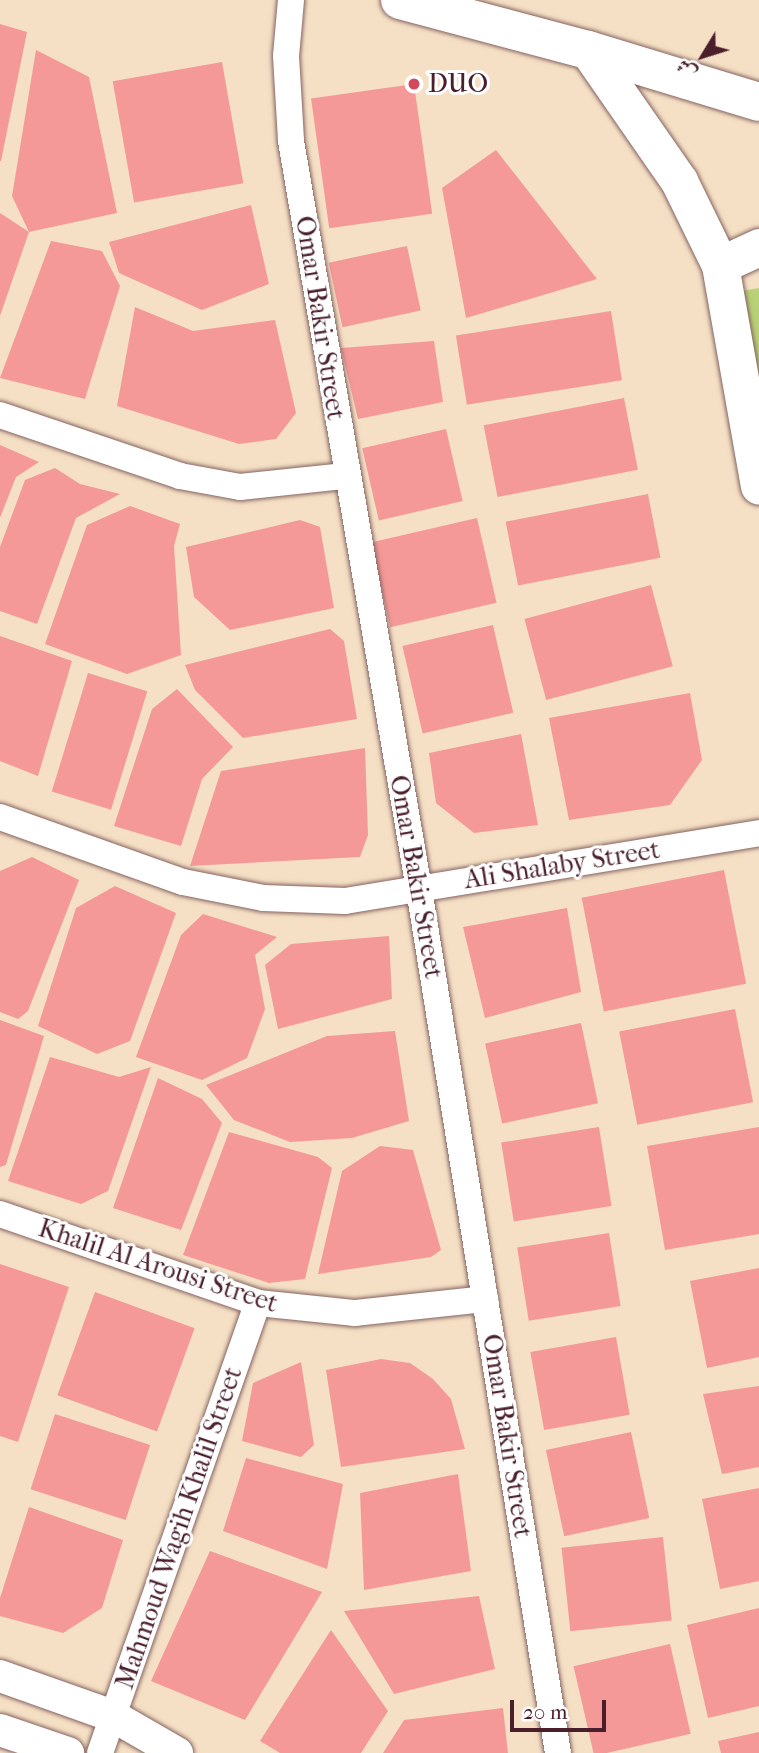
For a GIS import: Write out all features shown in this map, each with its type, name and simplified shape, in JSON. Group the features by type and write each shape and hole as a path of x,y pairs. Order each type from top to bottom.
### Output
{"main road":[{"path":"400,0 588,50 759,102"},
{"path":"588,50 678,181 720,265 759,486"},
{"path":"720,265 759,247"}],"street":[{"name":"Omar Bakir Street","path":"291,0 286,56 291,141 345,476 419,889 558,1753"},
{"path":"0,415 180,476 240,487 345,476"},
{"name":"Ali Shalaby Street","path":"0,817 183,882 263,898 345,901 759,833"},
{"name":"Khalil Al Arousi Street","path":"0,1214 258,1303 355,1313 485,1299"},
{"name":"Mahmoud Wagih Khalil Street","path":"100,1753 258,1303"},
{"path":"0,1676 113,1716 177,1753"},
{"path":"0,1730 68,1753"}],"green space":[{"path":"759,288 759,400 741,291"}],"building":[{"path":"0,24 27,32 1,161 0,161"},
{"path":"36,50 89,77 117,213 29,232 12,196"},
{"path":"222,62 243,183 134,202 113,81"},
{"path":"414,84 432,214 329,228 311,98"},
{"path":"496,150 597,279 466,318 442,188"},
{"path":"251,205 269,284 202,310 119,273 109,242"},
{"path":"0,213 29,232 0,316"},
{"path":"51,241 102,251 120,286 85,399 0,378"},
{"path":"407,246 421,311 342,327 329,263"},
{"path":"135,307 193,331 275,320 296,413 276,439 239,444 117,406"},
{"path":"611,311 622,380 467,405 456,336"},
{"path":"434,341 443,402 358,419 341,348"},
{"path":"624,398 638,470 498,497 484,425"},
{"path":"446,429 463,501 379,520 362,448"},
{"path":"0,445 39,462 16,477 0,518"},
{"path":"55,468 80,484 120,494 76,518 37,624 0,611 0,547 25,480"},
{"path":"648,494 660,558 518,585 506,522"},
{"path":"130,506 180,524 174,546 181,655 127,674 45,644 87,525"},
{"path":"477,518 497,603 390,627 371,543"},
{"path":"300,520 320,527 334,608 230,630 194,597 186,547"},
{"path":"651,585 673,666 546,700 524,619"},
{"path":"493,625 513,713 423,734 402,646"},
{"path":"330,629 344,641 357,719 243,738 195,690 185,665"},
{"path":"0,636 72,661 38,776 0,761"},
{"path":"88,673 147,691 111,810 52,792"},
{"path":"177,689 233,747 202,779 181,846 114,826 152,709"},
{"path":"690,693 702,760 670,805 569,820 549,718"},
{"path":"521,734 538,825 474,833 436,803 429,753"},
{"path":"365,748 368,835 360,857 190,866 221,771"},
{"path":"32,857 79,880 28,1011 18,1019 0,1012 0,871"},
{"path":"724,870 746,984 604,1012 582,898"},
{"path":"115,886 176,913 130,1041 97,1054 38,1026 76,908"},
{"path":"567,908 581,992 485,1018 463,927"},
{"path":"203,914 277,937 255,955 265,1009 247,1058 202,1080 136,1057 181,935"},
{"path":"389,936 392,999 278,1029 265,965 291,944"},
{"path":"735,1009 753,1102 637,1125 619,1032"},
{"path":"0,1020 44,1036 6,1165 0,1167"},
{"path":"581,1023 598,1103 502,1124 485,1043"},
{"path":"395,1031 409,1121 352,1138 290,1142 234,1120 206,1085 327,1036"},
{"path":"50,1057 119,1077 151,1067 108,1191 81,1204 8,1181"},
{"path":"158,1078 202,1099 222,1123 181,1230 113,1208"},
{"path":"599,1127 612,1206 514,1222 501,1142"},
{"path":"759,1127 759,1234 665,1250 647,1146"},
{"path":"229,1132 318,1157 332,1168 305,1279 269,1283 183,1255"},
{"path":"380,1146 413,1150 441,1250 431,1257 318,1274 342,1171"},
{"path":"609,1233 621,1306 529,1321 517,1248"},
{"path":"0,1264 69,1287 18,1442 0,1436"},
{"path":"759,1268 759,1357 707,1368 690,1281"},
{"path":"95,1292 195,1328 157,1432 57,1395"},
{"path":"616,1337 630,1415 544,1430 530,1352"},
{"path":"381,1359 410,1363 433,1379 451,1399 465,1449 341,1467 326,1370"},
{"path":"301,1362 314,1445 301,1457 242,1441 253,1383"},
{"path":"759,1386 759,1467 722,1474 703,1394"},
{"path":"55,1414 150,1445 126,1520 31,1489"},
{"path":"631,1432 649,1518 564,1536 546,1450"},
{"path":"246,1458 343,1484 327,1569 223,1531"},
{"path":"458,1474 471,1571 364,1590 360,1493"},
{"path":"759,1488 759,1581 720,1589 702,1499"},
{"path":"29,1507 123,1540 102,1608 63,1633 0,1616 0,1598"},
{"path":"663,1537 672,1621 570,1631 562,1548"},
{"path":"210,1551 322,1592 245,1720 151,1681"},
{"path":"479,1596 495,1669 394,1694 344,1611"},
{"path":"759,1608 759,1706 708,1718 687,1625"},
{"path":"331,1630 388,1711 361,1753 280,1753 260,1741"},
{"path":"670,1644 691,1734 607,1753 594,1753 574,1666"},
{"path":"503,1708 508,1753 383,1753 404,1720"},
{"path":"759,1732 759,1753 721,1753 718,1741"}],"place":[{"name":"DUO","path":"414,84"}]}
